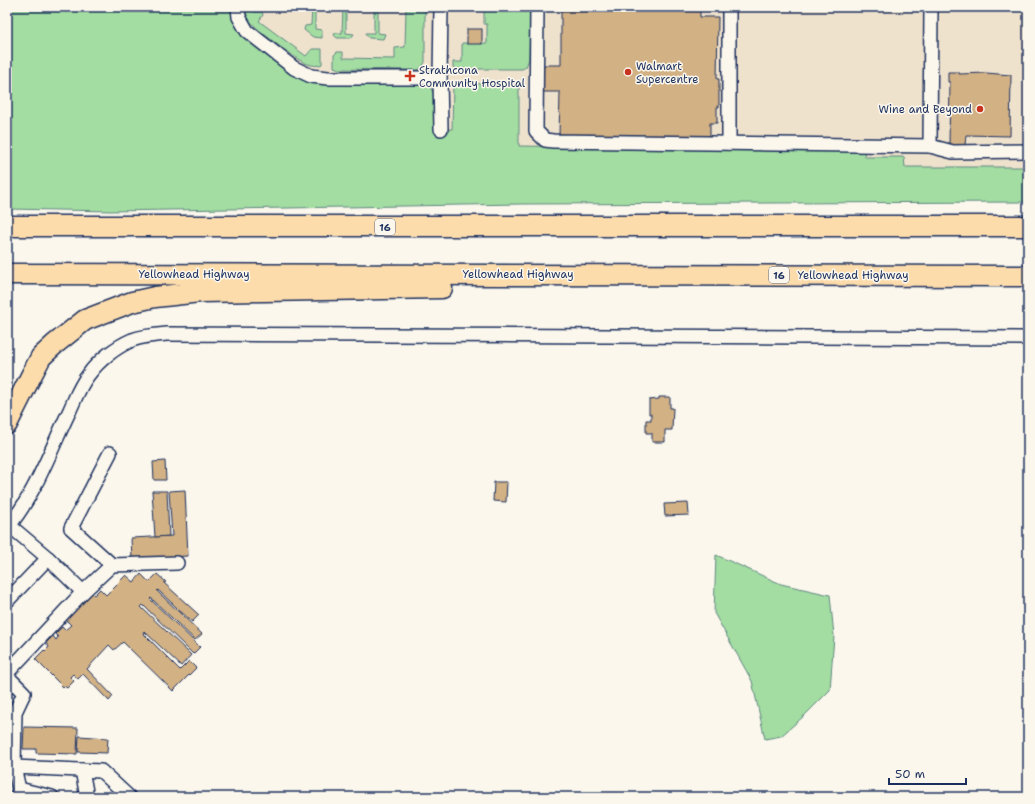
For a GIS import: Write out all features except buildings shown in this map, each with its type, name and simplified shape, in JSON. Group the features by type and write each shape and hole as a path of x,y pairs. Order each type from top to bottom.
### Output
{"highway":[{"name":"16","path":"7,226 1028,226"},
{"name":"Yellowhead Highway","path":"7,274 1028,276"},
{"path":"7,424 41,357 55,344 85,320 125,304 155,297 200,292 640,284 735,275"}],"street":[{"path":"238,7 239,17 247,31 294,68 311,76 328,78 440,78"},
{"path":"441,7 441,129"},
{"path":"537,7 536,131 545,140 930,146 953,152 1028,151"},
{"path":"729,7 729,142"},
{"path":"930,146 932,7"},
{"path":"83,592 48,558 8,527 34,486 88,374 111,353 132,340 149,335 1028,338"},
{"path":"110,452 71,528 112,565"},
{"path":"7,601 48,558"},
{"path":"7,673 83,592 112,565 177,563"},
{"path":"7,676 24,693 15,712 10,767 18,793 52,797"},
{"path":"10,767 101,770 129,797"},
{"path":"82,770 87,797"}],"shaded area":[{"path":"230,7 1028,7 1028,167 896,168 432,148 433,92 423,84 308,80 240,31"}],"green space":[{"path":"7,7 230,7 235,22 292,73 426,85 431,89 434,97 434,130 452,129 453,84 519,85 519,146 864,151 865,157 904,157 905,167 1028,167 1028,202 522,204 111,211 7,209"},
{"path":"244,7 254,7 254,12 262,12 263,15 259,21 306,56 312,49 322,49 322,64 316,66 307,64 285,50 254,25 247,16"},
{"path":"312,7 315,7 315,29 322,30 322,38 313,37 304,30 305,26 311,25"},
{"path":"343,7 346,7 346,33 354,34 351,38 337,38 334,35 335,33 342,33"},
{"path":"374,7 378,7 378,33 385,34 383,39 369,38 366,35 366,33 374,33"},
{"path":"406,7 425,7 425,62 422,68 417,70 339,69 334,67 334,55 337,52 343,52 343,58 395,59 395,48 405,47"},
{"path":"472,7 530,7 529,59 526,67 522,69 456,69 453,67 453,62 462,62 462,43 487,43 487,24 484,24 484,8"},
{"path":"716,555 781,584 830,595 834,636 830,690 781,736 765,739 752,681 714,613"}],"place":[{"name":"Walmart Supercentre","path":"628,72"},
{"name":"Strathcona Community Hospital","path":"410,76"},
{"name":"Wine and Beyond","path":"980,109"}]}
